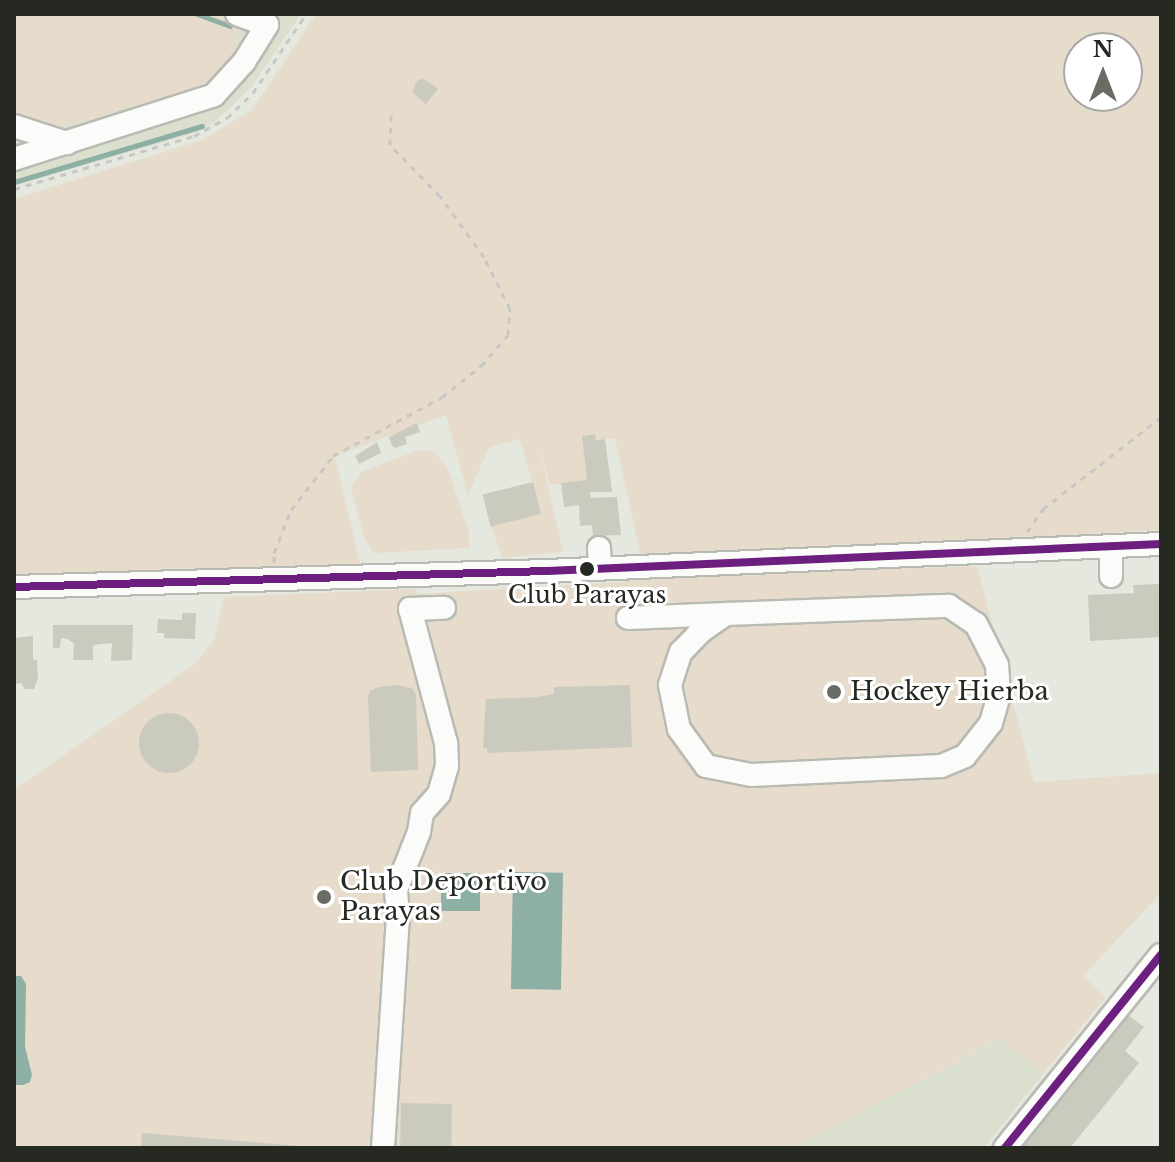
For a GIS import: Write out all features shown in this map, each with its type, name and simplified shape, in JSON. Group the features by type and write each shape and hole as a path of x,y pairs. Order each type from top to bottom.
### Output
{"street":[{"path":"14,159 214,95 244,62 270,20 237,14"},
{"path":"14,126 67,143"},
{"path":"14,587 274,579 600,558 1012,551 1161,544"},
{"path":"1111,548 1111,576"},
{"path":"628,618 726,614 949,606 976,624 997,665 999,695 991,723 965,756 941,766 751,775 706,766 679,729 670,685 681,652 700,632 726,614"},
{"path":"383,1148 398,918 396,890 419,832 422,813 439,794 447,766 446,743 410,609 444,608"},
{"path":"1005,1148 1161,955"}],"path":[{"path":"274,579 274,553 291,510 333,456 442,397 481,366 508,335 510,309 484,257 440,196 390,145 391,112"},
{"path":"1012,551 1043,509 1161,417"}],"shaded area":[{"path":"14,14 301,14 252,86 215,122 198,132 14,186"},
{"path":"14,14 215,14 232,20 237,32 236,52 220,74 205,84 76,124 45,127 14,116"},
{"path":"316,14 1161,14 1161,530 641,557 615,438 596,440 595,434 583,436 587,480 550,485 539,446 563,552 502,558 491,526 541,513 520,439 489,447 468,496 446,415 335,456 360,565 14,574 14,199 202,140 252,110"},
{"path":"416,451 433,451 447,466 469,533 469,548 374,553 364,537 351,488 361,472"},
{"name":"Club Deportivo Parayas","path":"977,566 1034,782 1161,773 1161,893 1083,976 1105,998 1043,1074 1002,1038 790,1148 14,1148 14,790 196,663 214,640 224,597 416,589 417,594 623,582 625,578"},
{"path":"1003,1038 1043,1074 984,1148 790,1148"}],"water":[{"path":"513,872 563,873 561,990 511,989"},
{"path":"441,873 480,873 480,911 441,911"},
{"path":"14,976 21,976 26,984 25,1047 32,1075 30,1082 23,1085 14,1085"}],"building":[{"path":"423,78 438,89 426,104 412,92 417,81"},
{"path":"417,423 420,432 405,437 407,444 395,448 392,445 389,437"},
{"path":"595,434 596,440 605,439 612,492 590,492 591,498 617,497 621,535 593,536 592,525 580,526 579,505 564,507 561,483 587,480 582,436"},
{"path":"377,442 381,453 359,464 355,456"},
{"path":"533,482 541,514 491,527 483,495"},
{"path":"1159,584 1161,637 1090,641 1088,595 1134,593 1133,585"},
{"path":"182,613 196,613 195,639 164,638 164,633 157,633 158,619 182,620"},
{"path":"53,625 133,625 132,660 111,661 112,643 93,645 93,660 73,660 74,644 68,639 61,638 60,648 53,648"},
{"path":"33,636 33,660 37,660 38,678 34,689 25,689 21,683 14,684 14,638"},
{"path":"397,685 413,689 416,695 418,770 371,772 368,697 370,691 379,687"},
{"path":"630,685 632,747 488,753 487,748 483,748 486,699 554,694 554,687"},
{"path":"169,713 190,722 199,743 190,764 169,773 148,764 139,743 148,722"},
{"path":"1128,1015 1144,1027 1125,1051 1139,1063 1070,1148 1021,1148"},
{"path":"401,1103 452,1104 451,1148 400,1148"},
{"path":"142,1133 300,1146 300,1148 141,1148"}],"waterway":[{"path":"197,14 230,26"},
{"path":"14,182 202,126"}],"transit line":[{"path":"14,587 547,571 1161,544"},
{"path":"1005,1148 1161,955"}],"place":[{"name":"Club Parayas","path":"587,569"},
{"name":"Hockey Hierba","path":"834,692"},
{"name":"Club Deportivo Parayas","path":"324,897"}]}
